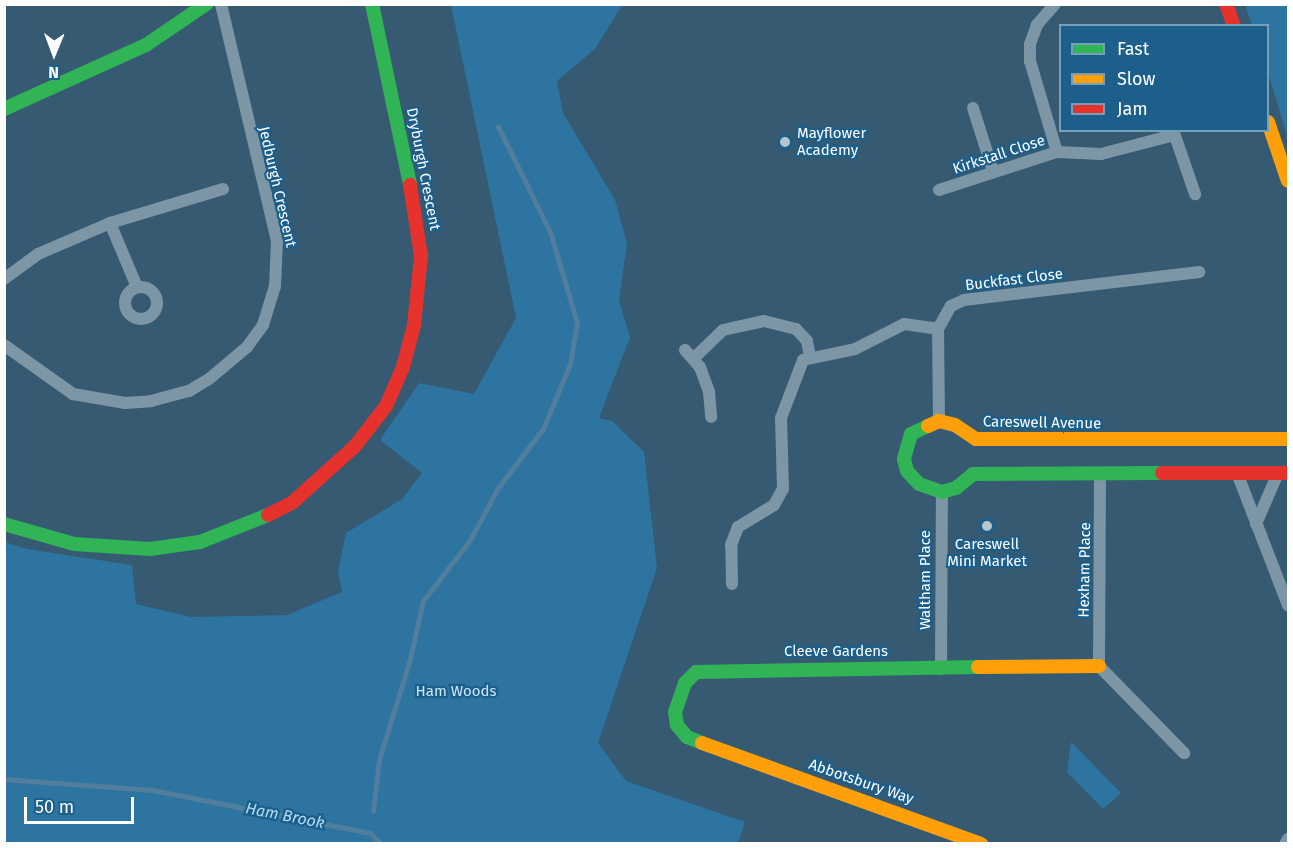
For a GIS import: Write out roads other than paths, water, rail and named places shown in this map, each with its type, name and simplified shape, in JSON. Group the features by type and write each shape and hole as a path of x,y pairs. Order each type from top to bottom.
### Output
{"street":[{"path":"4,109 146,45 206,4"},
{"name":"Jedburgh Crescent","path":"4,345 73,394 125,403 151,401 189,391 209,380 247,347 263,325 275,286 276,241 221,4"},
{"name":"Dryburgh Crescent","path":"4,524 74,544 112,549 150,549 200,542 251,524 293,502 355,446 386,406 404,367 414,325 421,256 406,161 372,4"},
{"path":"1055,4 1037,25 1030,44 1030,61 1057,152"},
{"path":"1226,4 1233,24"},
{"path":"973,108 993,171"},
{"path":"1269,125 1288,181"},
{"name":"Kirkstall Close","path":"939,190 1057,152 1101,154 1173,133 1195,194"},
{"path":"4,279 38,254 110,223 223,189"},
{"path":"110,223 136,287"},
{"name":"Buckfast Close","path":"938,329 951,306 964,300 1199,272"},
{"path":"711,417 709,392 690,354 723,330 765,321 796,329 807,341 810,356"},
{"path":"732,584 731,545 738,527 774,505 783,489 781,418 793,378 802,360 810,356 855,349 904,324 938,329 939,421 911,434 904,459 907,471 919,484 942,492 956,488 973,474 1283,473 1256,525"},
{"name":"Careswell Avenue","path":"939,421 955,425 976,439 1288,439"},
{"path":"1237,473 1288,605"},
{"name":"Hexham Place","path":"1099,666 1100,474"},
{"name":"Waltham Place","path":"941,669 942,492"},
{"path":"1099,666 1184,753"},
{"name":"Cleeve Gardens","path":"729,755 687,737 677,725 677,698 684,682 696,672 713,669 1099,666"},
{"name":"Abbotsbury Way","path":"729,755 944,837 981,843"},
{"path":"1285,843 1288,839"}],"waterway":[{"path":"373,811 379,760 410,659 423,601 470,540 498,488 543,429 570,364 577,323 550,232 498,127"},
{"name":"Ham Brook","path":"4,779 153,790 370,833 382,844"}],"place":[{"name":"Mayflower Academy","path":"785,142"},
{"name":"Careswell Mini Market","path":"987,526"}],"park label":[{"name":"Ham Woods","path":"456,692"}]}
